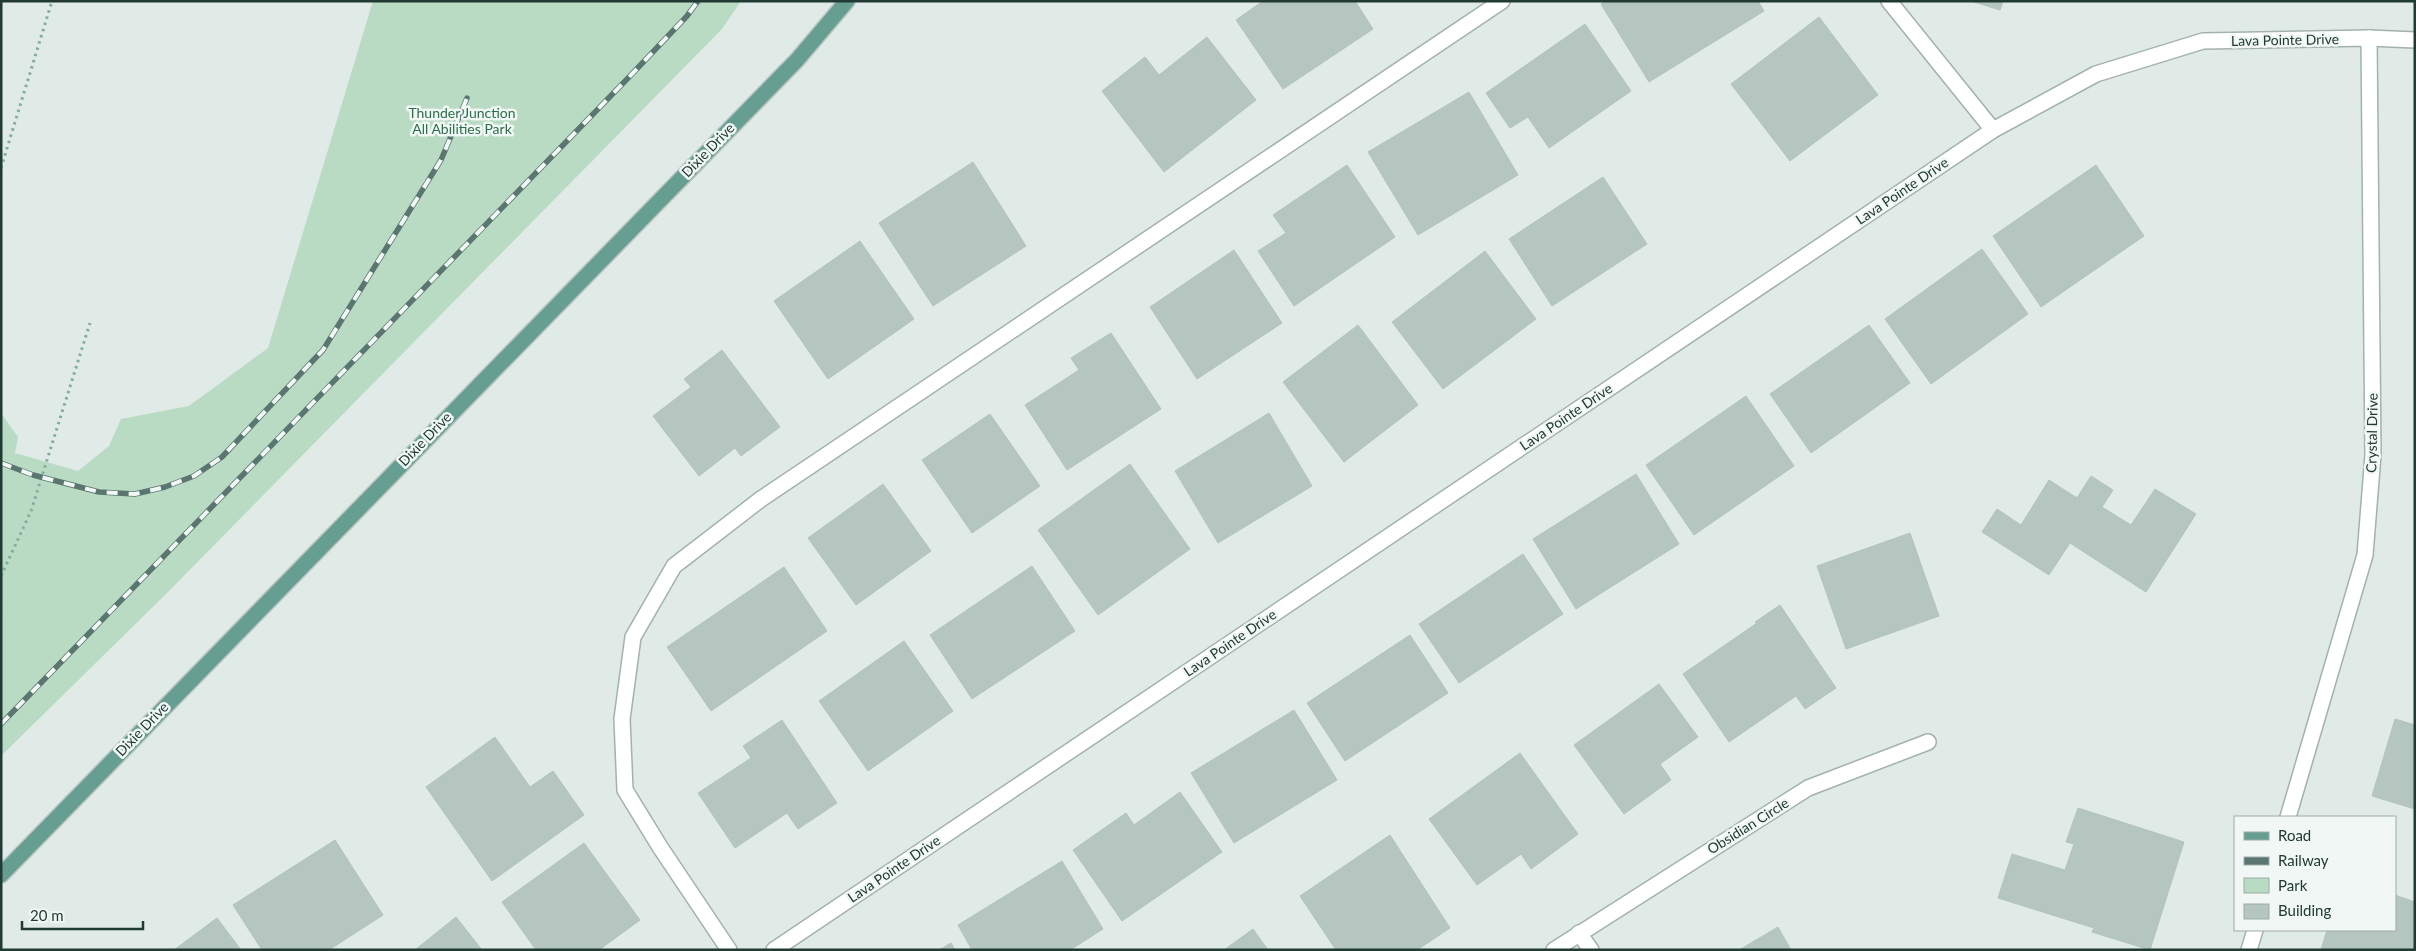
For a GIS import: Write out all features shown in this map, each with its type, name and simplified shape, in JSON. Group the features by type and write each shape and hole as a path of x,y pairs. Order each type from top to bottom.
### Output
{"main road":[{"name":"Dixie Drive","path":"1,876 783,74 847,1"}],"street":[{"path":"729,950 660,848 625,790 622,719 633,637 674,566 761,498 1502,1"},
{"path":"1889,1 1993,130"},
{"name":"Lava Pointe Drive","path":"774,950 1993,130 2096,74 2203,41 2369,38 2415,40"},
{"name":"Crystal Drive","path":"2288,816 2365,555 2373,455 2369,38"},
{"name":"Obsidian Circle","path":"1554,950 1808,788 1928,742"},
{"path":"2249,950 2255,931"},
{"path":"1579,933 1591,950"}],"path":[{"path":"1,168 52,1"},
{"path":"1,615 1,577 31,511 90,323"}],"green space":[{"name":"Thunder Junction All Abilities Park","path":"373,1 741,1 722,29 168,592 1,756 1,413 18,437 15,453 78,471 109,446 121,419 189,406 268,348"}],"building":[{"path":"1263,1 1355,1 1373,29 1283,89 1236,20"},
{"path":"1606,1 1758,1 1764,11 1649,82 1601,4"},
{"path":"1971,1 2003,1 2000,10"},
{"path":"1819,17 1878,95 1790,161 1731,84"},
{"path":"1585,24 1631,91 1549,148 1528,117 1510,128 1486,93"},
{"path":"1207,37 1256,100 1164,172 1102,91 1145,57 1159,75"},
{"path":"1469,92 1518,175 1418,235 1368,152"},
{"path":"973,162 1026,246 933,306 879,223"},
{"path":"1347,165 1395,237 1294,306 1258,251 1286,233 1273,215"},
{"path":"2096,165 2144,236 2041,307 1993,236"},
{"path":"1603,177 1647,244 1552,306 1509,239"},
{"path":"860,241 914,319 828,379 774,301"},
{"path":"1982,249 2028,314 1931,384 1885,319"},
{"path":"1234,250 1282,323 1197,379 1150,307"},
{"path":"1485,251 1536,319 1443,389 1392,322"},
{"path":"1358,325 1418,405 1344,462 1283,382"},
{"path":"1869,325 1910,383 1811,453 1770,394"},
{"path":"1111,333 1161,409 1067,470 1025,405 1079,370 1071,358"},
{"path":"722,350 780,427 741,456 735,448 699,476 653,416 691,387 684,379"},
{"path":"1746,396 1794,466 1694,535 1646,465"},
{"path":"1269,413 1312,486 1218,543 1175,471"},
{"path":"990,414 1040,486 972,533 922,460"},
{"path":"1130,464 1190,549 1098,615 1038,530"},
{"path":"1636,474 1679,544 1576,609 1533,539"},
{"path":"2091,476 2113,490 2102,507 2131,525 2155,489 2196,514 2146,592 2070,543 2049,575 1982,532 1997,509 2021,525 2049,480 2077,498"},
{"path":"883,484 931,551 856,605 808,538"},
{"path":"1910,533 1939,616 1846,649 1817,566"},
{"path":"1523,554 1563,614 1459,683 1419,624"},
{"path":"1032,566 1075,631 972,699 930,635"},
{"path":"784,567 827,631 711,711 667,647"},
{"path":"1780,605 1836,688 1805,709 1796,696 1729,742 1683,674"},
{"path":"1410,635 1448,693 1345,761 1307,703"},
{"path":"904,641 953,711 868,771 819,701"},
{"path":"1659,684 1698,737 1660,764 1671,780 1624,814 1574,745"},
{"path":"1294,710 1337,780 1234,843 1191,773"},
{"path":"2395,719 2415,725 2415,809 2372,796"},
{"path":"782,720 837,803 798,829 787,813 735,848 698,793 751,758 743,746"},
{"path":"495,737 530,787 553,771 584,815 492,881 426,787"},
{"path":"1520,753 1578,834 1531,869 1521,854 1477,885 1429,819"},
{"path":"1180,792 1222,852 1122,921 1073,850 1126,813 1134,825"},
{"path":"2078,808 2184,842 2150,950 2092,932 2094,928 1998,898 2012,854 2065,870 2074,844 2066,842"},
{"path":"1390,835 1450,928 1417,950 1336,950 1300,896"},
{"path":"335,840 383,915 329,950 262,950 233,905"},
{"path":"584,843 640,920 599,950 536,950 502,902"},
{"path":"1062,861 1103,929 1070,950 972,950 958,925"},
{"path":"2396,895 2415,902 2415,950 2321,950 2327,931 2396,931"},
{"path":"456,917 482,950 415,950"},
{"path":"217,918 241,950 174,950"},
{"path":"1778,927 1791,950 1739,950"},
{"path":"1253,929 1268,950 1224,950"},
{"path":"951,943 955,950 939,950"}],"railway":[{"path":"1,724 631,75 687,16 698,1"},
{"path":"1,463 33,475 99,492 135,494 165,487 194,476 222,457 323,350 441,160 467,98"}]}
